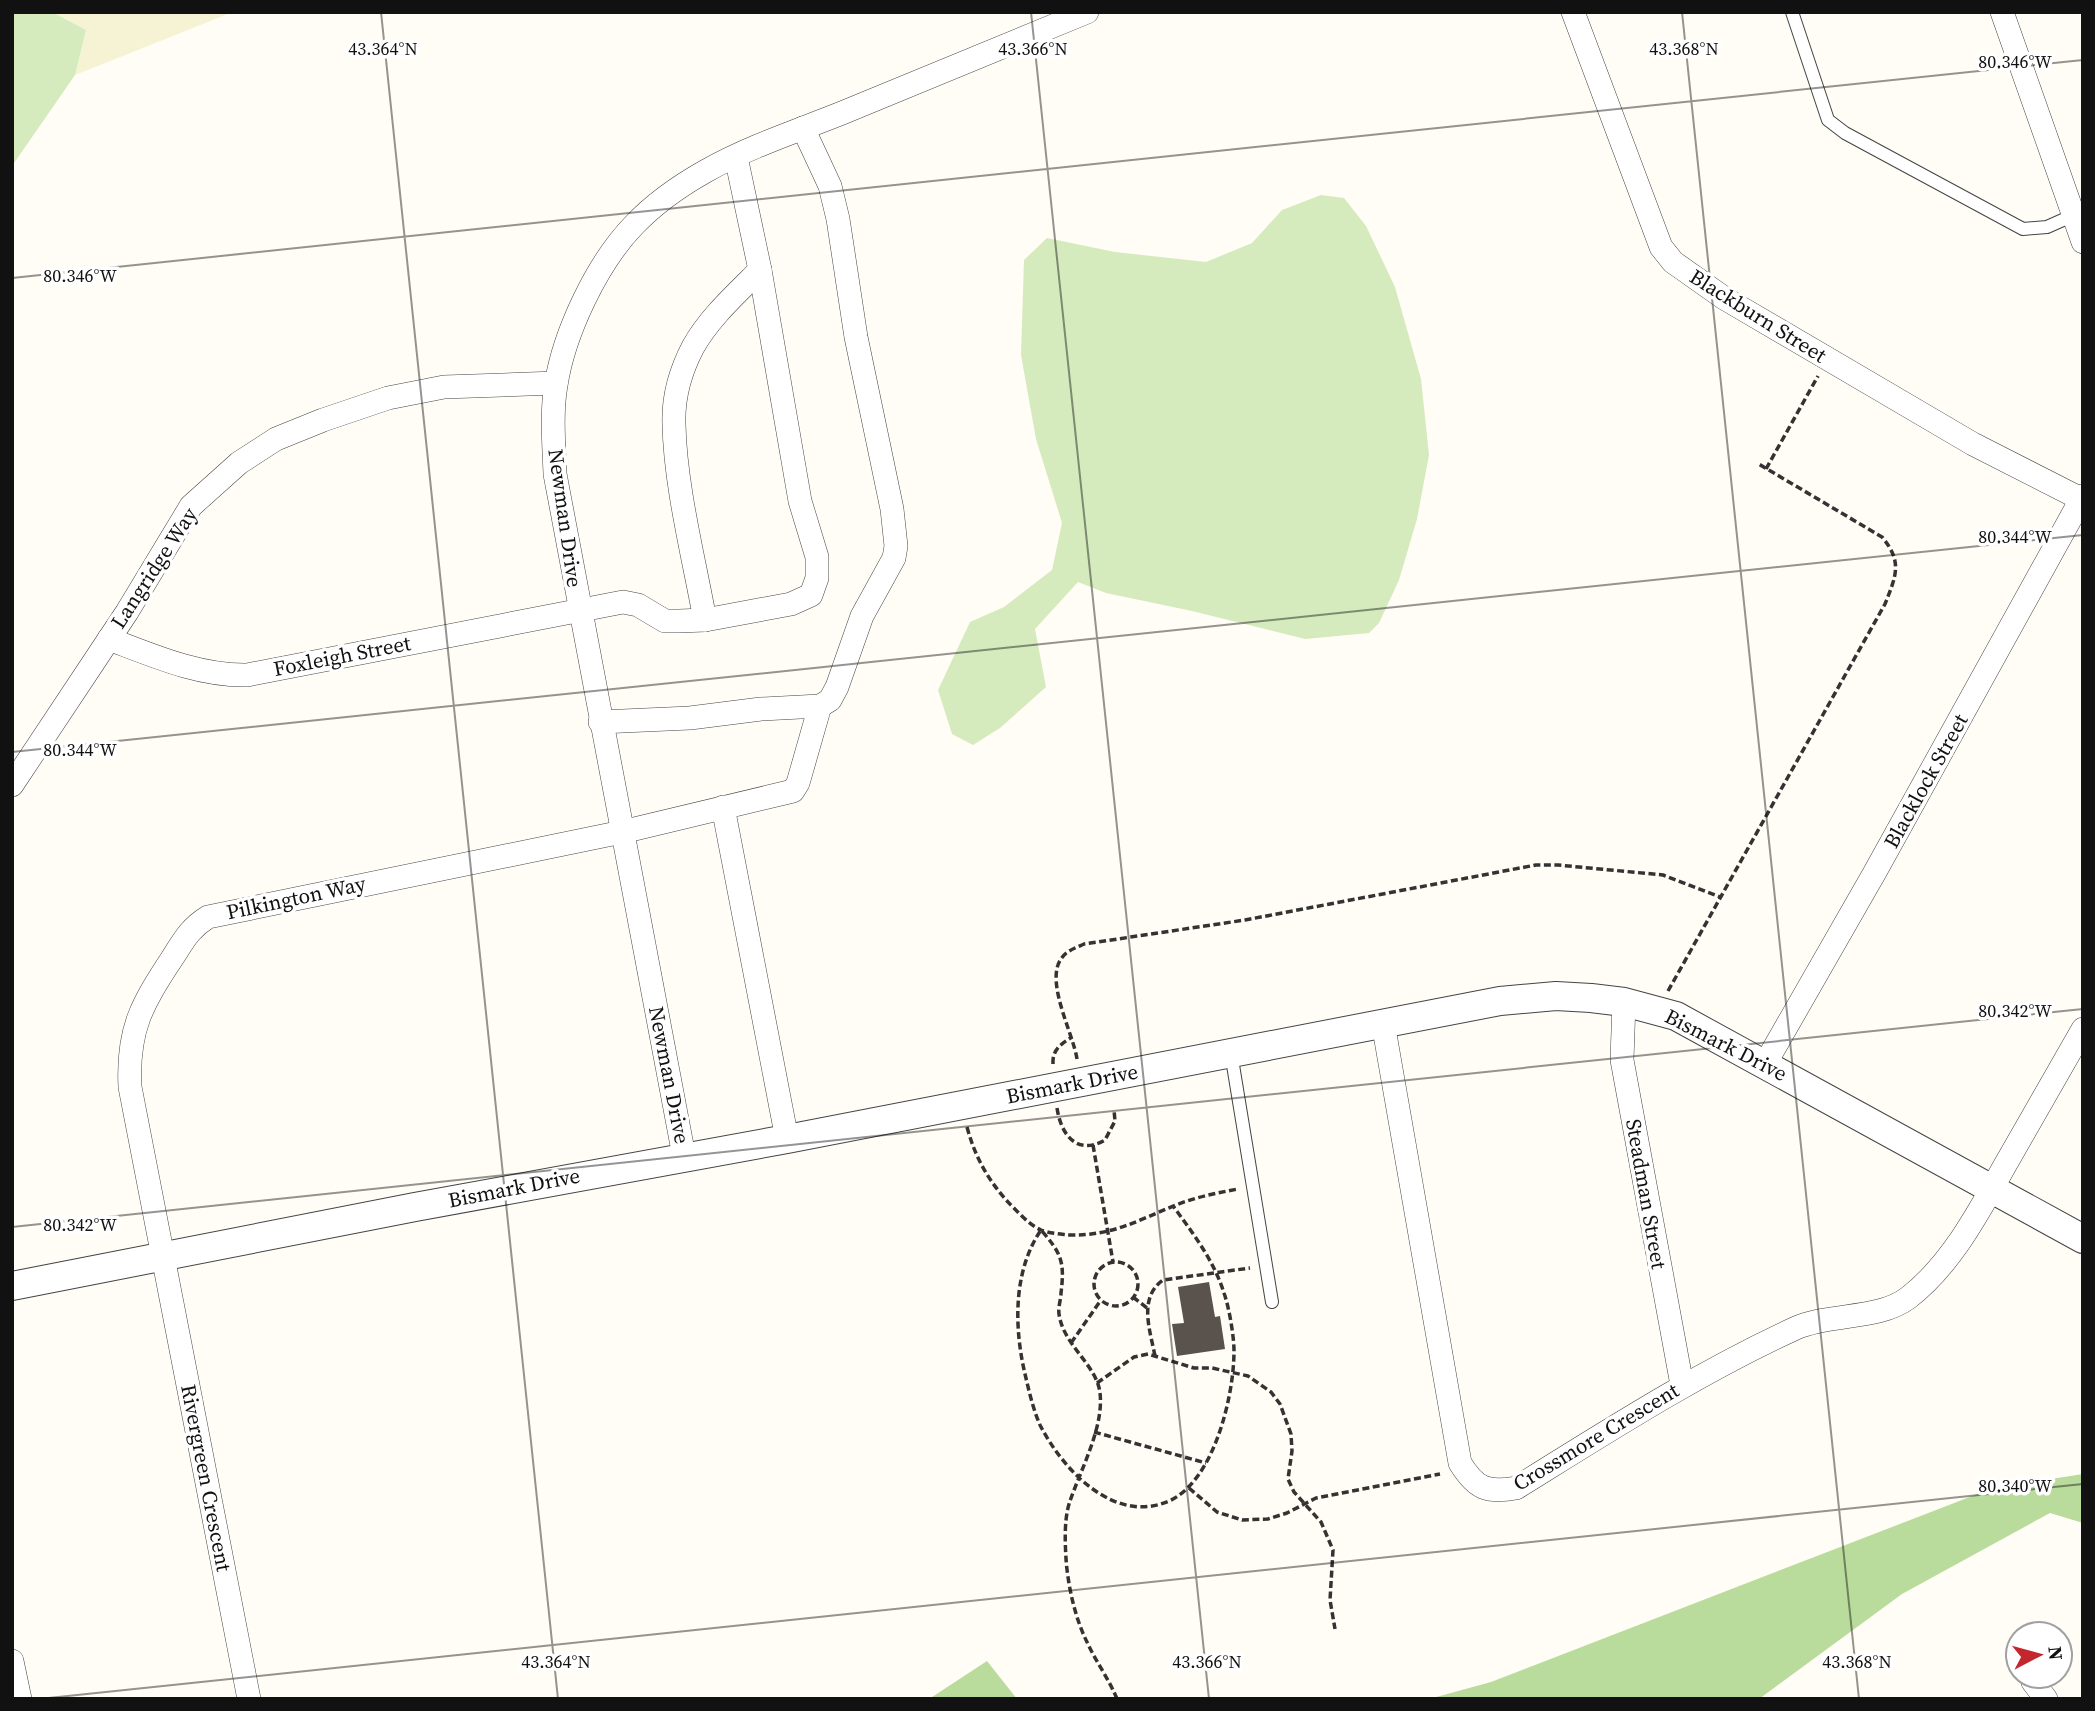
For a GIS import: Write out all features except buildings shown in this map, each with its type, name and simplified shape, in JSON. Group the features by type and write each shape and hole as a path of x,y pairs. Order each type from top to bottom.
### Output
{"street":[{"name":"Newman Drive","path":"684,1156 555,474 553,415 556,383 572,327 600,270 633,225 667,197 706,171 803,128 1087,12"},
{"name":"Blackburn Street","path":"1573,12 1661,247 1673,262 1724,298 1973,444 2082,497"},
{"path":"2001,12 2083,242"},
{"path":"600,722 690,718 761,709 820,706 830,700 837,687 862,616 894,558 896,546 892,509 856,337 838,219 830,186 803,128"},
{"name":"Foxleigh Street","path":"109,639 174,663 225,676 247,675 623,602 638,605 665,621 705,620 791,604 811,595 817,578 817,557 800,501 760,270 736,157"},
{"path":"705,620 680,479 674,423 678,382 694,346 722,308 760,270"},
{"name":"Langridge Way","path":"12,785 109,639 191,506 239,463 276,439 323,419 388,398 444,387 556,383"},
{"name":"Blacklock Street","path":"1765,1063 1875,872 2082,497"},
{"name":"Pilkington Way","path":"163,1257 130,1087 128,1057 135,1026 146,998 193,926 208,917 229,911 622,831 793,791 799,783 820,706"},
{"path":"723,807 787,1139"},
{"name":"Bismark Drive","path":"12,1286 1500,1001 1545,997 1624,1002 1676,1016 2083,1239"},
{"name":"Steadman Street","path":"1624,1002 1622,1060 1682,1385"},
{"name":"Crossmore Crescent","path":"1384,1023 1460,1463 1469,1478 1482,1488 1498,1491 1516,1488 1682,1385 1799,1327 1886,1308 1905,1300 1925,1283 1954,1249 2083,1029"},
{"name":"Rivergreen Crescent","path":"163,1257 249,1699"},
{"path":"12,1661 20,1699"}],"lane":[{"path":"1792,12 1828,120 1845,133 2022,229 2047,227 2074,215"},
{"path":"1231,1053 1272,1302"}],"path":[{"path":"1766,469 1828,359"},
{"path":"1657,1011 1885,604 1895,577 1896,559 1891,547 1881,537 1757,463"},
{"path":"1081,1082 1055,975 1060,959 1084,944 1245,920 1536,865 1558,864 1663,875 1720,897"},
{"path":"1054,1068 1053,1056 1058,1047 1072,1037"},
{"path":"962,1105 981,1167 1017,1212 1041,1230 1058,1250 1063,1269 1059,1311 1063,1331 1100,1391 1100,1411 1069,1504 1066,1560 1070,1589 1086,1640 1117,1699"},
{"path":"1057,1106 1065,1135 1076,1143 1093,1145 1105,1140 1115,1121 1114,1110"},
{"path":"1093,1145 1113,1262"},
{"path":"1041,1230 1062,1235 1108,1233 1139,1223 1173,1206 1253,1186"},
{"path":"1041,1230 1029,1247 1021,1282 1018,1314 1020,1351 1028,1390 1040,1424 1059,1455 1079,1479 1112,1500 1135,1507 1152,1506 1170,1500 1189,1488 1206,1463 1217,1441 1227,1407 1234,1350 1224,1294 1202,1247 1173,1206"},
{"path":"1113,1262 1126,1265 1136,1276 1133,1297 1121,1305 1107,1304 1101,1300 1094,1288 1100,1268 1113,1262"},
{"path":"1155,1356 1147,1308 1154,1286 1163,1280 1266,1266"},
{"path":"1133,1297 1147,1308"},
{"path":"1071,1343 1101,1300"},
{"path":"1097,1383 1134,1357 1148,1354 1194,1368 1232,1371 1259,1382 1271,1392 1280,1404 1291,1434 1292,1451 1288,1479 1294,1492 1321,1522 1333,1550 1330,1600 1335,1629"},
{"path":"1094,1432 1206,1463"},
{"path":"1189,1488 1217,1512 1242,1520 1268,1519 1316,1498 1440,1474"}],"shaded area":[{"path":"52,12 233,12 75,75 86,30"}],"green space":[{"path":"12,12 52,12 86,30 75,75 12,166"},
{"path":"1321,195 1344,198 1366,226 1395,287 1421,379 1429,455 1417,519 1399,580 1379,623 1369,633 1305,639 1106,593 1078,582 1035,629 1046,687 1000,728 973,745 952,734 938,690 970,622 1004,607 1052,570 1062,523 1036,439 1021,355 1024,260 1047,238 1115,252 1206,262 1252,243 1282,210"},
{"path":"2083,1474 2083,1523 2050,1513 1902,1594 1759,1699 1429,1699 1491,1682 1993,1488"},
{"path":"987,1661 1017,1699 929,1699"}]}
